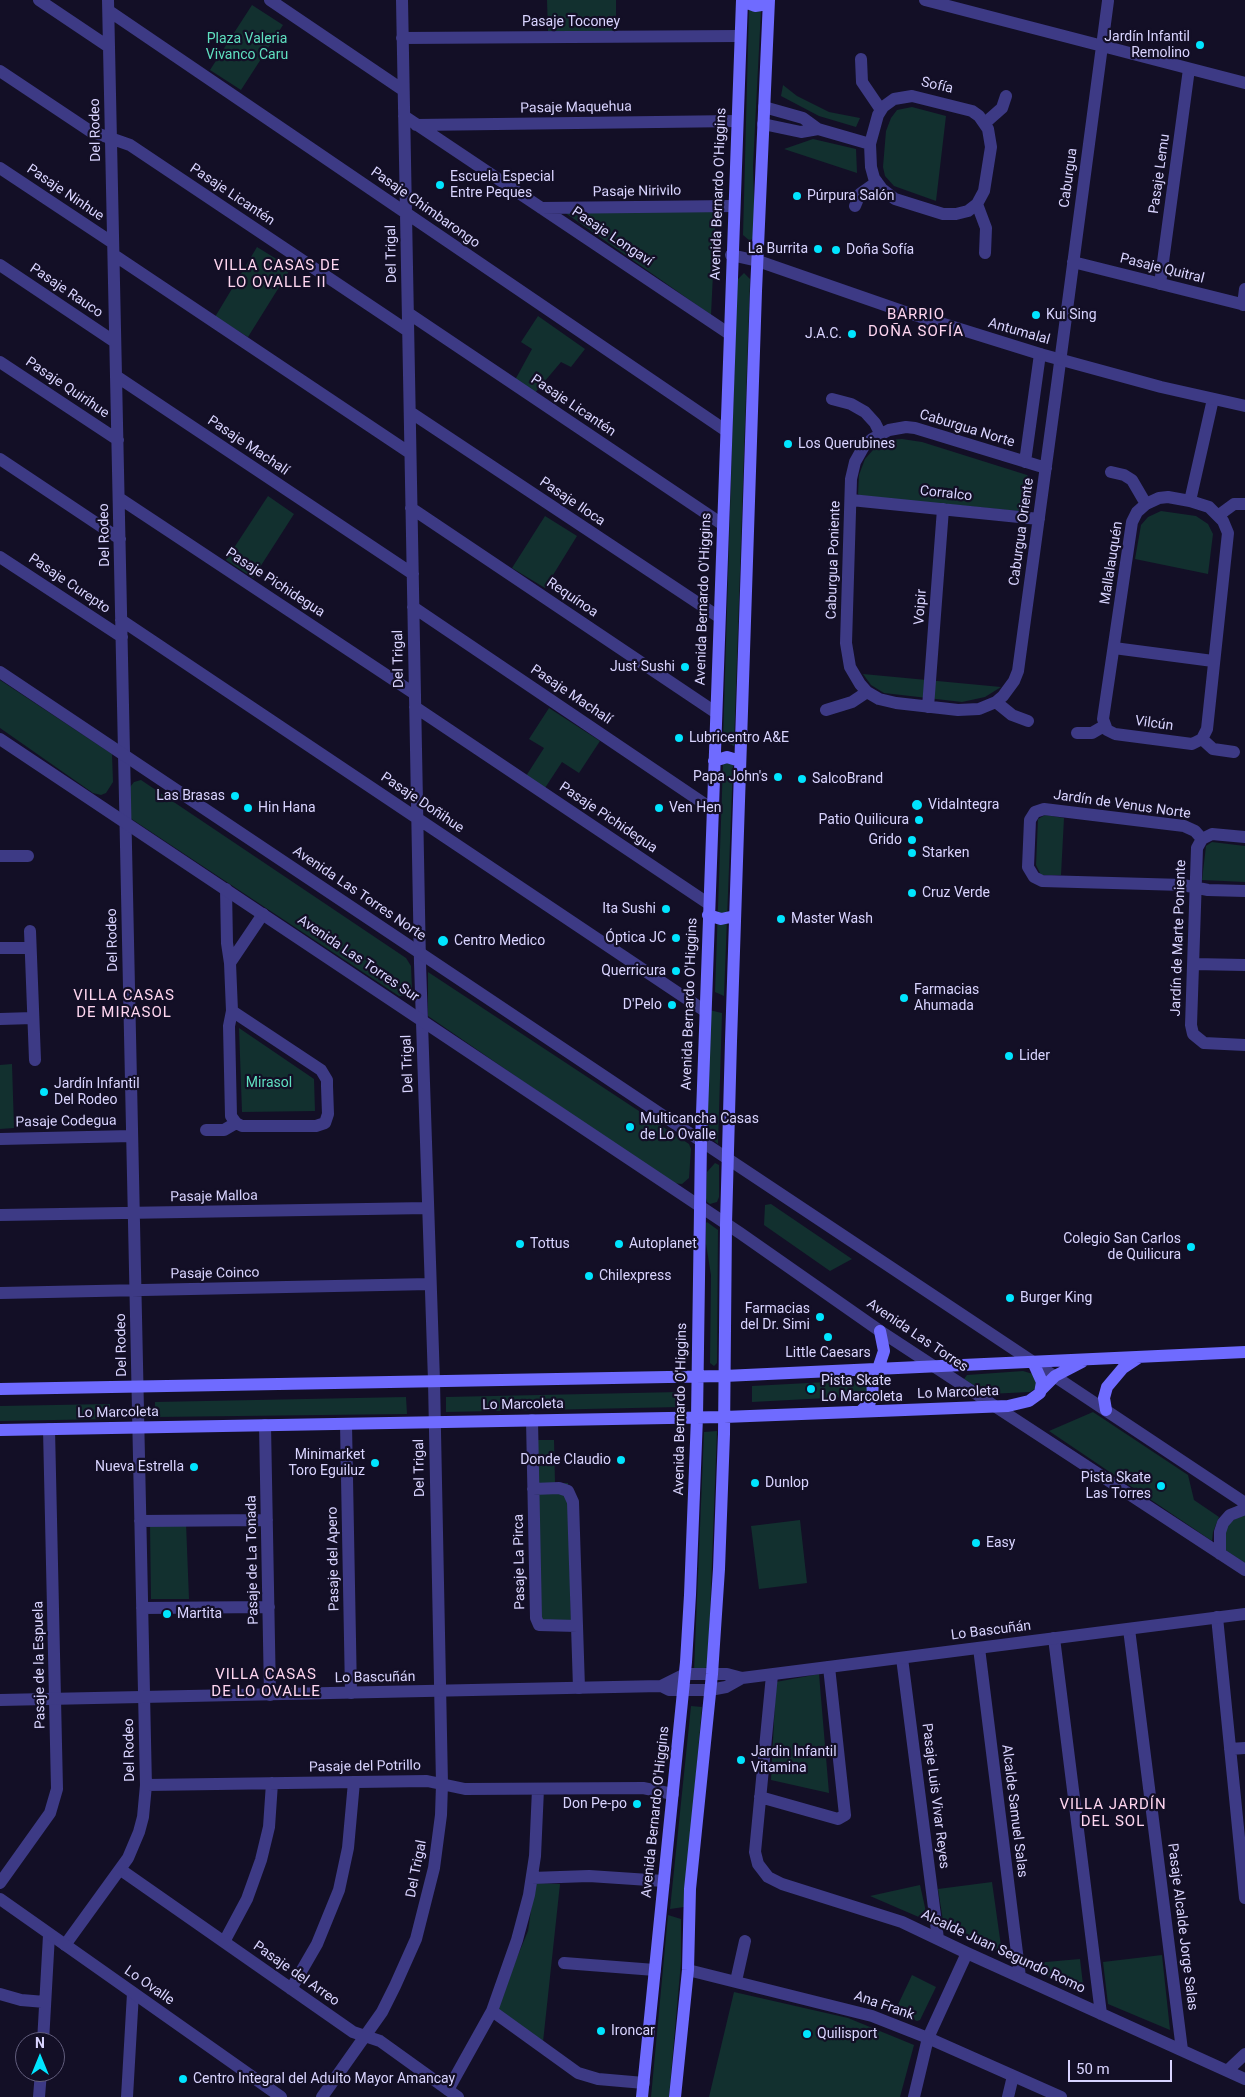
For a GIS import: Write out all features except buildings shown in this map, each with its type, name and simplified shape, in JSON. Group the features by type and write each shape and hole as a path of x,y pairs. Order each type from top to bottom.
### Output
{"main road":[{"path":"675,2097 688,1970 690,1889 712,1674 719,1568 724,1417 727,1159 758,261 769,2 755,6 742,0"},
{"name":"Avenida Bernardo O'Higgins","path":"642,2097 685,1674 697,1417 699,1206 708,910 728,333 742,0"},
{"path":"714,761 727,757 740,761"},
{"path":"708,910 721,919 735,916"},
{"path":"878,1369 884,1352 880,1330"},
{"name":"Lo Marcoleta","path":"0,1389 724,1376 1245,1352"},
{"path":"1106,1410 1104,1398 1107,1387 1123,1368 1142,1356"},
{"name":"Lo Marcoleta","path":"0,1430 724,1417 997,1407 1016,1405 1029,1401 1055,1376 1086,1359"},
{"path":"1034,1362 1041,1379 1041,1390"},
{"path":"860,1411 870,1402 874,1394 872,1381 861,1370"}],"street":[{"path":"39,0 109,47"},
{"path":"270,0 403,90"},
{"name":"Del Trigal","path":"322,2097 366,2036 406,1963 424,1914 438,1845 442,1784 434,1381 420,953 402,0"},
{"path":"925,0 1245,84"},
{"name":"Caburgua","path":"1059,359 1108,2"},
{"name":"Del Rodeo","path":"65,1945 121,1870 139,1832 143,1817 146,1785 108,6"},
{"name":"Pasaje Chimbarongo","path":"108,6 431,232 725,430"},
{"name":"Pasaje Toconey","path":"402,38 740,36"},
{"path":"861,59 862,82 869,95 881,110 870,144 871,167 876,182 896,199 936,213 950,215 962,213 977,204 984,191 991,147 990,134 985,123 1002,108 1006,96"},
{"name":"Pasaje Lemu","path":"1160,284 1189,69"},
{"name":"Pasaje Licantén","path":"0,71 90,131 130,145 408,331"},
{"name":"Sofía","path":"881,110 894,99 912,96 964,108 979,116 985,123"},
{"path":"764,107 803,118 818,129 870,144"},
{"name":"Pasaje Longaví","path":"404,116 728,333"},
{"name":"Pasaje Maquehua","path":"416,125 737,121"},
{"path":"763,124 802,132 818,129"},
{"name":"Pasaje Ninhue","path":"0,168 114,249"},
{"path":"855,206 860,194 876,182"},
{"path":"977,204 986,228 985,252"},
{"name":"Pasaje Nirivilo","path":"541,208 733,206"},
{"path":"114,249 410,453"},
{"name":"Antumalal","path":"731,255 758,261 902,311 1040,354 1245,406"},
{"name":"Pasaje Quitral","path":"1073,262 1244,305"},
{"name":"Pasaje Rauco","path":"0,265 116,342"},
{"path":"1244,305 1245,289"},
{"name":"Pasaje Licantén","path":"408,313 722,524"},
{"path":"1025,462 1040,354"},
{"name":"Caburgua Oriente","path":"996,702 1009,689 1018,671 1059,359"},
{"name":"Pasaje Quirihue","path":"0,362 118,440"},
{"name":"Pasaje Machalí","path":"116,376 413,574"},
{"path":"832,399 851,404 865,412 875,423 880,433"},
{"path":"1190,501 1213,399"},
{"name":"Pasaje Iloca","path":"410,412 718,618"},
{"name":"Caburgua Norte","path":"880,433 898,427 915,428 1046,468"},
{"name":"Caburgua Poniente","path":"867,692 854,676 846,651 851,479 855,462 864,446 880,433"},
{"path":"0,459 120,539"},
{"path":"1111,472 1124,475 1132,480 1146,504 1159,498 1190,501 1209,507 1219,515 1226,527 1228,540 1213,661 1207,730 1202,739 1213,749 1234,752"},
{"name":"Pasaje Pichidegua","path":"119,498 415,694"},
{"name":"Corralco","path":"851,500 1039,519"},
{"name":"Mallalauquén","path":"1104,726 1103,716 1130,529 1134,516 1146,504"},
{"path":"1219,515 1234,504 1245,504"},
{"name":"Requínoa","path":"411,508 715,712"},
{"name":"Voipir","path":"928,707 943,509"},
{"name":"Pasaje Curepto","path":"0,556 122,637"},
{"name":"Pasaje Machalí","path":"413,607 712,809"},
{"name":"Pasaje Doñihue","path":"122,620 705,1011"},
{"path":"1114,648 1213,661"},
{"name":"Avenida Las Torres Norte","path":"0,672 701,1141"},
{"path":"826,710 852,702 867,692 888,701 968,711 979,710 996,702 1012,715 1028,721"},
{"name":"Pasaje Pichidegua","path":"415,707 708,910"},
{"path":"1077,733 1092,733 1104,726"},
{"name":"Vilcún","path":"1104,726 1111,733 1187,744 1198,742 1202,739"},
{"name":"Avenida Las Torres Sur","path":"0,739 699,1206"},
{"name":"Jardín de Venus Norte","path":"1196,887 1046,881 1034,877 1030,872 1027,862 1029,825 1035,812 1048,809 1184,826 1195,831 1202,839"},
{"path":"1202,839 1217,833 1245,837"},
{"name":"Jardín de Marte Poniente","path":"1202,839 1197,848 1191,1025 1196,1038 1208,1044 1245,1045"},
{"path":"1,855 28,856"},
{"path":"1196,887 1245,891"},
{"path":"226,889 227,943 230,963 232,1011 229,1026 231,1112 236,1123 246,1127 321,1125 328,1118 327,1080 321,1070 232,1011"},
{"path":"230,963 262,914"},
{"path":"30,931 35,1060"},
{"path":"0,948 30,948"},
{"path":"1193,964 1245,965"},
{"path":"0,1019 33,1018"},
{"path":"206,1130 224,1130 236,1123"},
{"name":"Pasaje Codegua","path":"0,1139 132,1136"},
{"path":"701,1141 1245,1503"},
{"name":"Avenida Las Torres","path":"699,1206 880,1330 1245,1570"},
{"name":"Pasaje Malloa","path":"0,1216 428,1208"},
{"name":"Pasaje Coinco","path":"0,1293 430,1284"},
{"name":"Pasaje La Pirca","path":"532,1420 536,1618 539,1625 577,1626"},
{"name":"Pasaje del Apero","path":"346,1424 351,1693"},
{"name":"Pasaje de La Tonada","path":"265,1425 270,1694"},
{"name":"Pasaje de la Espuela","path":"0,1883 46,1820 54,1804 57,1781 49,1429"},
{"path":"533,1489 559,1488 568,1492 573,1502 579,1688"},
{"path":"1220,1554 1220,1532 1223,1523 1230,1515 1245,1508"},
{"path":"140,1521 267,1520"},
{"path":"142,1608 268,1607"},
{"name":"Lo Bascuñán","path":"661,1686 669,1690 710,1690 726,1687 742,1678 1245,1614"},
{"path":"1217,1617 1245,1898"},
{"name":"Pasaje Alcalde Jorge Salas","path":"1129,1628 1182,2050"},
{"path":"1054,1638 1101,2014"},
{"name":"Alcalde Samuel Salas","path":"979,1648 1020,1977"},
{"name":"Pasaje Luis Vivar Reyes","path":"902,1658 938,1939"},
{"path":"772,1674 760,1797 835,1818 843,1817 846,1809 828,1667"},
{"name":"Lo Bascuñán","path":"0,1700 661,1686 685,1674 727,1674 742,1678"},
{"path":"1230,1750 1245,1748"},
{"name":"Pasaje del Potrillo","path":"146,1785 427,1780 465,1789 643,1788 673,1794"},
{"path":"292,1989 317,1944 339,1890 348,1848 354,1782"},
{"path":"224,1942 247,1899 261,1860 268,1827 272,1783"},
{"path":"453,2093 492,2011 518,1940 532,1878 537,1837 538,1789"},
{"name":"Alcalde Juan Segundo Romo","path":"760,1797 755,1852 762,1871 774,1881 887,1916 1245,2079"},
{"name":"Pasaje del Arreo","path":"121,1870 353,2032 380,2041 453,2093"},
{"path":"532,1878 589,1876 664,1881"},
{"name":"Lo Ovalle","path":"0,1899 281,2097"},
{"path":"43,2032 49,1935"},
{"path":"736,1981 745,1941"},
{"path":"914,2097 928,2038 967,1954"},
{"path":"564,1963 655,1970"},
{"name":"Ana Frank","path":"688,1970 858,2011 928,2038 1061,2097"},
{"path":"127,2097 134,1993"},
{"path":"0,1994 21,2000 45,2002"},
{"path":"492,2011 578,2073 598,2079 644,2083"},
{"path":"1227,2071 1245,2054"},
{"path":"1008,2097 1013,2076"},
{"path":"39,2097 40,2082"}],"green space":[{"path":"547,0 616,0 616,31 548,31"},
{"name":"Plaza Valeria Vivanco Caru","path":"252,5 283,25 241,90 210,70"},
{"path":"749,8 761,10 753,166 755,236 750,241 743,235"},
{"path":"783,85 797,96 829,112 860,118 856,127 819,116 781,96"},
{"path":"912,107 946,116 936,201 894,186 885,176 883,167 886,131 891,118 897,110"},
{"path":"813,139 856,149 857,173 784,149"},
{"path":"564,212 716,212 711,315"},
{"path":"257,247 291,268 248,337 215,317"},
{"path":"744,273 750,279 734,746 723,741 737,280"},
{"path":"538,316 585,349 571,367 561,362 534,394 515,380 532,349 521,342"},
{"path":"902,439 922,442 1027,475 1032,481 1033,486 1030,511 860,496 858,494 859,475 865,459 883,443 889,440"},
{"path":"268,496 294,514 253,578 226,560"},
{"path":"1161,511 1196,516 1208,524 1213,534 1208,574 1135,559 1141,525 1148,517"},
{"path":"545,516 577,536 545,588 512,568"},
{"path":"863,674 1001,687 985,697 962,702 884,693 871,685"},
{"path":"0,680 112,754 113,782 106,793 101,795 93,793 0,728"},
{"path":"549,708 600,741 579,773 562,762 545,788 526,776 544,748 529,739"},
{"path":"729,762 733,765 724,996 715,992 723,764"},
{"path":"141,780 406,958 411,966 412,990 409,994 399,996 130,818 130,787 134,782"},
{"path":"1045,815 1064,818 1061,875 1041,875 1036,865 1038,819"},
{"path":"1212,842 1245,846 1245,882 1202,880 1206,846"},
{"path":"428,972 689,1144 691,1149 689,1178 682,1184 671,1183 428,1016"},
{"path":"709,1010 722,1013 718,1144 707,1135"},
{"name":"Mirasol","path":"239,1028 314,1079 315,1111 242,1112"},
{"path":"12,1064 14,1128 0,1129 0,1065"},
{"path":"715,1163 719,1165 719,1197 717,1202 710,1204 706,1198 707,1172"},
{"path":"771,1204 852,1259 830,1271 764,1225 765,1205"},
{"path":"707,1222 718,1230 717,1363 714,1366 710,1363 711,1275 706,1244"},
{"path":"1023,1371 1033,1374 1037,1379 1036,1388 1030,1392 988,1394 964,1379 967,1375"},
{"name":"Pista Skate Lo Marcoleta","path":"865,1380 870,1391 865,1396 752,1402 752,1386"},
{"path":"680,1392 680,1407 446,1412 446,1397"},
{"path":"406,1397 407,1414 155,1417 155,1402"},
{"path":"110,1404 110,1419 0,1421 0,1406"},
{"name":"Pista Skate Las Torres","path":"1093,1412 1188,1475 1194,1500 1219,1517 1213,1532 1212,1541 1049,1431"},
{"path":"717,1431 708,1667 694,1671 704,1432"},
{"path":"535,1440 554,1440 555,1483 568,1483 571,1622 539,1623"},
{"path":"1245,1514 1245,1563 1224,1549 1226,1524"},
{"path":"800,1520 807,1583 759,1589 751,1526"},
{"path":"186,1523 189,1599 151,1599 150,1524"},
{"path":"819,1674 829,1793 771,1780 776,1682"},
{"path":"691,1706 702,1707 684,1907 670,1909"},
{"path":"992,1882 1002,1953 944,1927 938,1889"},
{"path":"535,1883 560,1884 543,2042 496,2008 528,1931"},
{"path":"920,1885 928,1921 870,1896"},
{"path":"668,1915 681,1919 681,1962 669,2097 651,2097"},
{"path":"1162,1955 1170,2030 1108,2004 1103,1962"},
{"path":"1080,1959 1084,1993 1023,1964"},
{"path":"912,1975 936,1987 920,2020 917,2021 895,2011"},
{"name":"Quilisport","path":"734,1992 848,2018 914,2045 900,2097 709,2097"}],"place":[{"name":"Jardín Infantil Remolino","path":"1200,45"},
{"name":"Escuela Especial Entre Peques","path":"440,185"},
{"name":"Púrpura Salón","path":"797,196"},
{"name":"La Burrita","path":"818,249"},
{"name":"Doña Sofía","path":"836,250"},
{"name":"Kui Sing","path":"1036,315"},
{"name":"J.A.C.","path":"852,334"},
{"name":"Los Querubines","path":"788,444"},
{"name":"Just Sushi","path":"685,667"},
{"name":"Lubricentro A&E","path":"679,738"},
{"name":"Papa John's","path":"778,777"},
{"name":"SalcoBrand","path":"802,779"},
{"name":"Las Brasas","path":"235,796"},
{"name":"VidaIntegra","path":"917,805"},
{"name":"Hin Hana","path":"248,808"},
{"name":"Ven Hen","path":"659,808"},
{"name":"Patio Quilicura","path":"919,820"},
{"name":"Grido","path":"912,840"},
{"name":"Starken","path":"912,853"},
{"name":"Cruz Verde","path":"912,893"},
{"name":"Ita Sushi","path":"666,909"},
{"name":"Master Wash","path":"781,919"},
{"name":"Óptica JC","path":"676,938"},
{"name":"Centro Medico","path":"443,941"},
{"name":"Querricura","path":"676,971"},
{"name":"Farmacias Ahumada","path":"904,998"},
{"name":"D'Pelo","path":"672,1005"},
{"name":"Lider","path":"1009,1056"},
{"name":"Jardín Infantil Del Rodeo","path":"44,1092"},
{"name":"Multicancha Casas de Lo Ovalle","path":"630,1127"},
{"name":"Tottus","path":"520,1244"},
{"name":"Autoplanet","path":"619,1244"},
{"name":"Colegio San Carlos de Quilicura","path":"1191,1247"},
{"name":"Chilexpress","path":"589,1276"},
{"name":"Burger King","path":"1010,1298"},
{"name":"Farmacias del Dr. Simi","path":"820,1317"},
{"name":"Little Caesars","path":"828,1337"},
{"name":"Pista Skate Lo Marcoleta","path":"811,1389"},
{"name":"Donde Claudio","path":"621,1460"},
{"name":"Minimarket Toro Eguiluz","path":"375,1463"},
{"name":"Nueva Estrella","path":"194,1467"},
{"name":"Dunlop","path":"755,1483"},
{"name":"Pista Skate Las Torres","path":"1161,1486"},
{"name":"Easy","path":"976,1543"},
{"name":"Martita","path":"167,1614"},
{"name":"Jardin Infantil Vitamina","path":"741,1760"},
{"name":"Don Pe-po","path":"637,1804"},
{"name":"Ironcar","path":"601,2031"},
{"name":"Quilisport","path":"807,2034"},
{"name":"Centro Integral del Adulto Mayor Amancay","path":"183,2079"}],"district":[{"name":"VILLA CASAS DE LO OVALLE II","path":"277,274"},
{"name":"BARRIO DOÑA SOFÍA","path":"916,324"},
{"name":"VILLA CASAS DE MIRASOL","path":"124,1004"},
{"name":"VILLA CASAS DE LO OVALLE","path":"266,1684"},
{"name":"VILLA JARDÍN DEL SOL","path":"1113,1814"}]}
